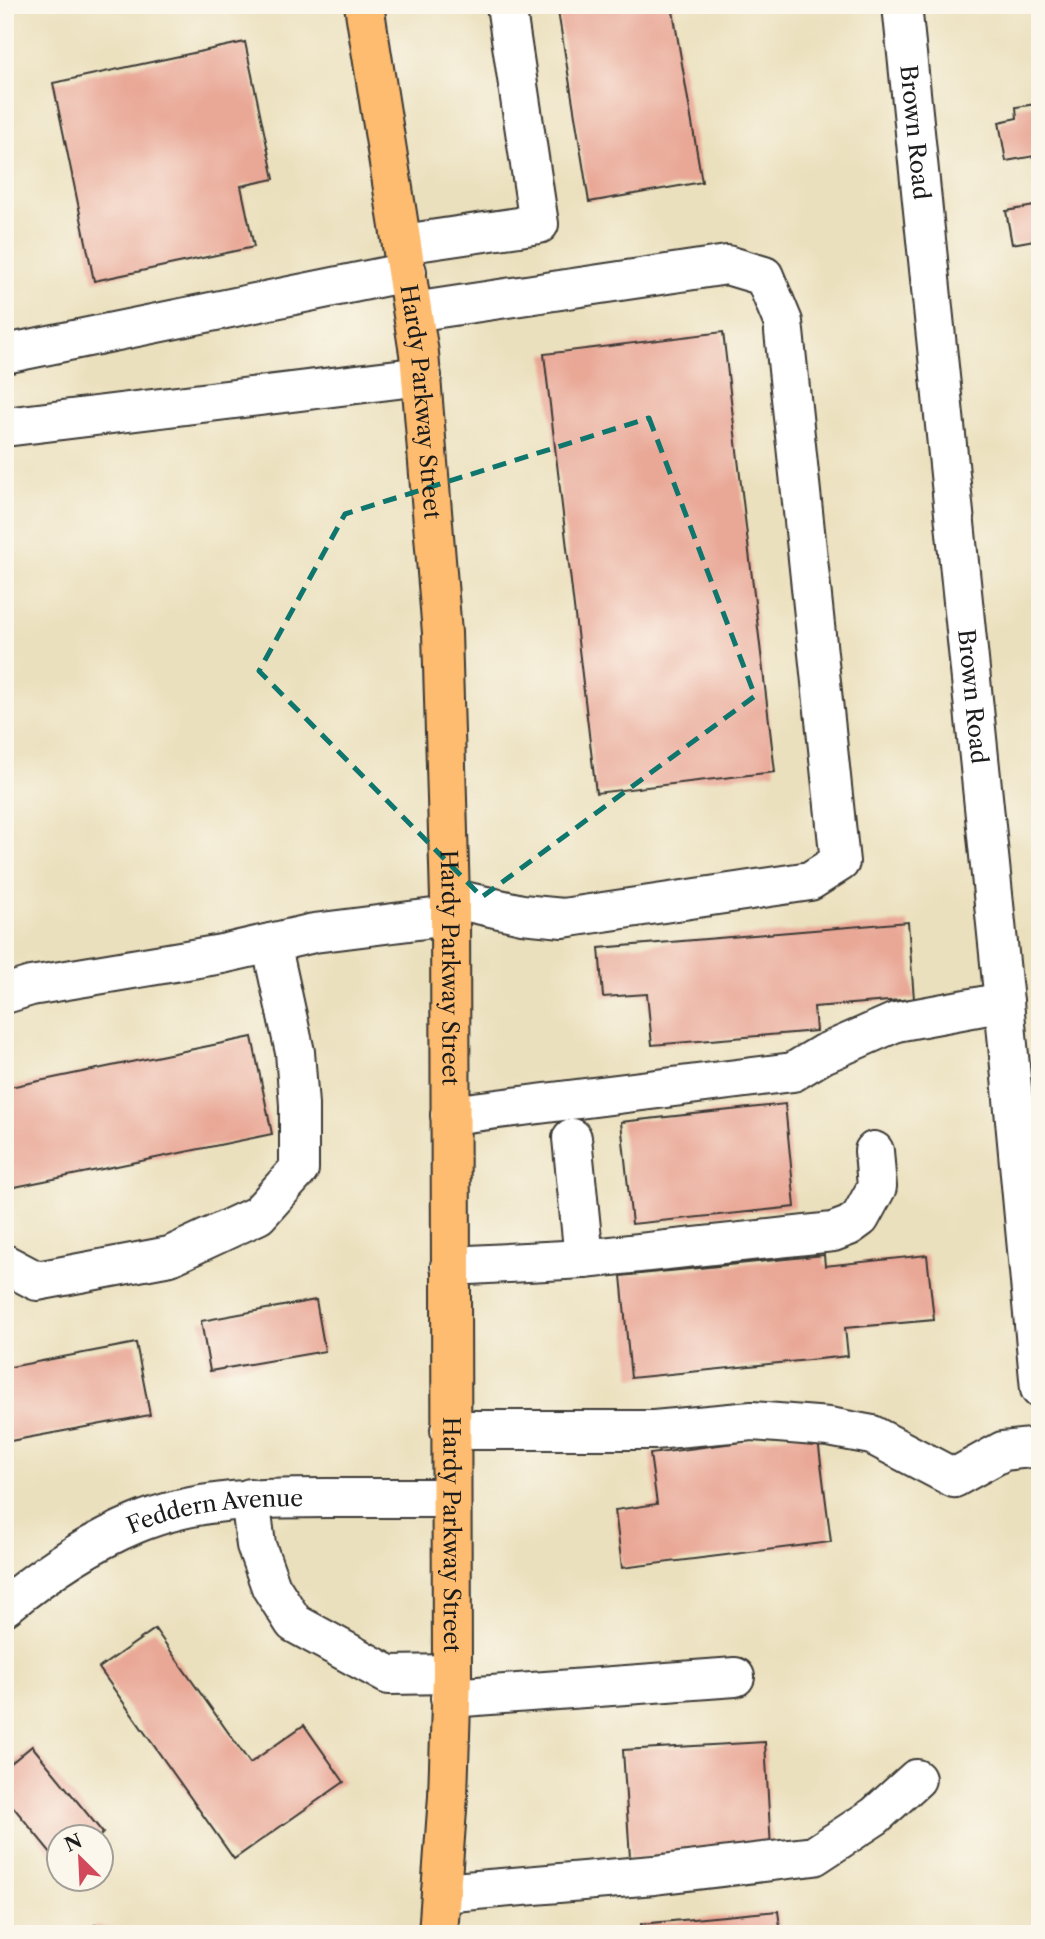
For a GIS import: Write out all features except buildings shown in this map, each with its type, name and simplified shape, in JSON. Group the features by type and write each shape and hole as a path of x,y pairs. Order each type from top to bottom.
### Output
{"main road":[{"name":"Hardy Parkway Street","path":"364,5 422,376 442,634 449,907 451,1686 449,1796 438,1934"}],"street":[{"path":"5,354 539,224 506,5"},
{"name":"Brown Road","path":"902,5 1004,1002 1040,1389"},
{"path":"5,994 31,986 222,954 449,907 563,918 810,881 840,862 783,322 764,276 726,265 413,312"},
{"path":"5,427 422,376"},
{"path":"5,1264 37,1281 170,1256 258,1215 299,1169 299,1105 295,1052 271,943"},
{"path":"450,1115 793,1072 896,1022 1004,1002"},
{"path":"572,1138 584,1259"},
{"path":"450,1266 584,1259 833,1232 860,1218 877,1187 874,1152"},
{"path":"450,1430 653,1430 752,1421 829,1427 872,1436 954,1478 1003,1451 1040,1447"},
{"path":"250,1498 256,1545 271,1587 294,1623 389,1675 451,1686 734,1676"},
{"name":"Feddern Avenue","path":"5,1606 32,1583 82,1549 137,1523 194,1506 250,1498 450,1498"},
{"path":"442,1893 654,1875 814,1856 875,1816 916,1779"}],"highlighted area":[{"path":"649,418 755,696 482,897 259,671 345,514"}]}
